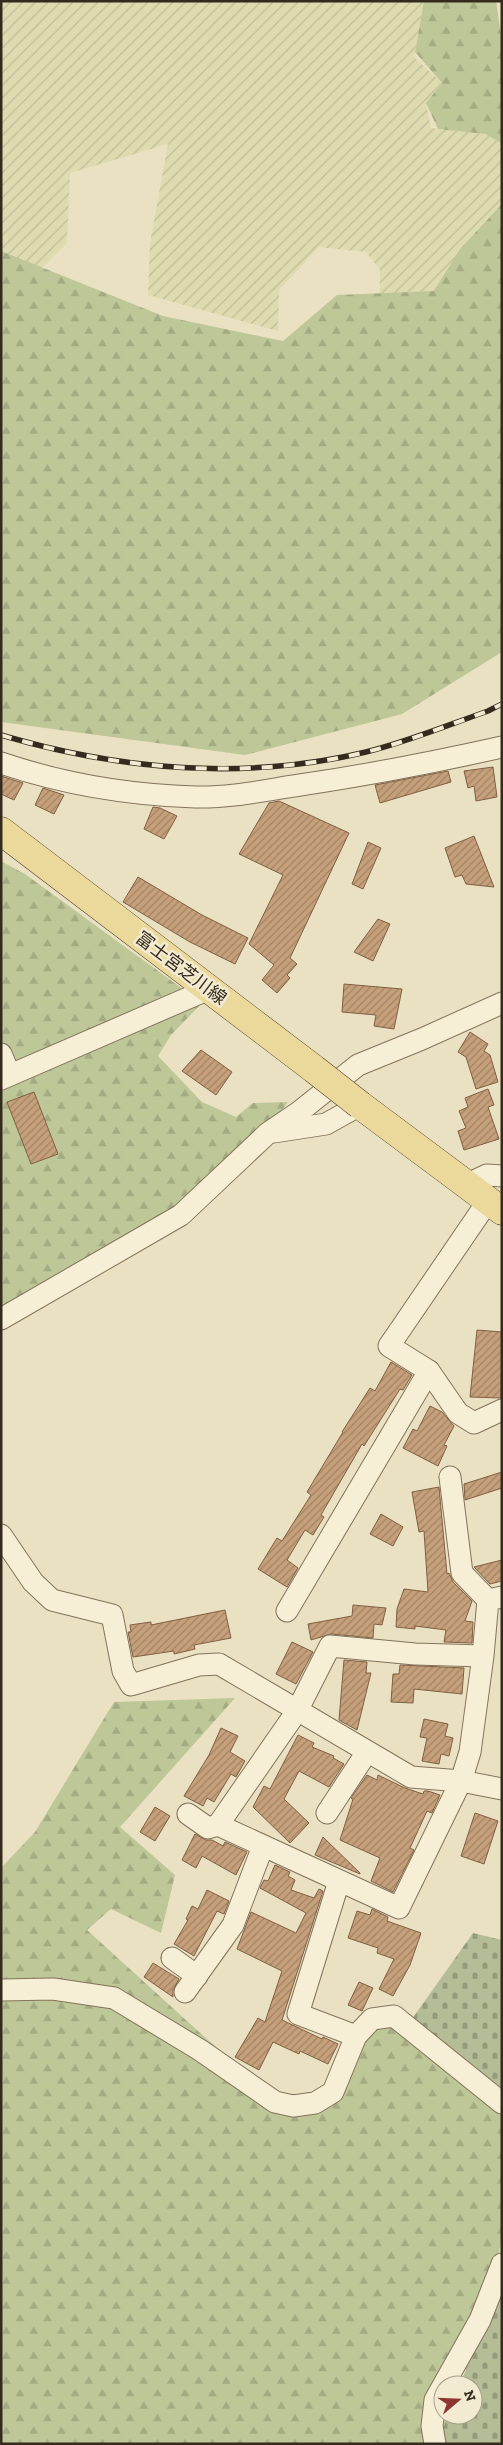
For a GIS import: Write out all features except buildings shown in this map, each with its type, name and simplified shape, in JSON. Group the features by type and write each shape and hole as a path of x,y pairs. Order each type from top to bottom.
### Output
{"main road":[{"name":"富士宮芝川線","path":"2,833 495,1206"}],"street":[{"path":"1,763 35,775 110,789 196,797 250,793 336,780 502,747"},
{"path":"1,1054 6,1077 209,989"},
{"path":"1,1319 181,1215 268,1133 299,1112 358,1064 422,1040 502,1002"},
{"path":"268,1133 326,1124 360,1105"},
{"path":"466,1185 487,1175 502,1176"},
{"path":"495,1206 389,1346 429,1371 458,1413 474,1423 502,1410"},
{"path":"287,1611 429,1371"},
{"path":"218,1825 399,1908 461,1781 470,1752 483,1656 495,1598 462,1573 450,1477"},
{"path":"1,1535 33,1582 52,1600 112,1615 123,1671 131,1685 199,1665 219,1664 411,1778 461,1781 502,1789"},
{"path":"188,1814 208,1828 218,1825 297,1711 330,1646 415,1654 483,1656"},
{"path":"327,1813 367,1752"},
{"path":"172,1958 191,1984 233,1925 263,1846"},
{"path":"339,1880 298,2014 356,2036"},
{"path":"1,1990 53,1989 114,1998 200,2050 275,2102 292,2106 316,2103 333,2092 356,2036 372,2019 394,2016 502,2103"},
{"path":"435,2444 432,2426 434,2400 480,2320 502,2264"}],"shaded area":[{"path":"1,1 424,1 414,57 442,83 426,103 431,128 487,134 502,144 502,209 434,291 379,329 380,270 366,252 319,247 279,290 278,331 148,295 150,243 168,144 70,173 67,243 42,268 1,254"}],"green space":[{"path":"424,1 496,1 502,42 502,144 486,134 438,129 426,103 442,83 415,52"},
{"path":"502,204 502,652 402,714 245,755 1,722 1,251 163,316 283,341 337,295 434,291 460,249"},
{"path":"1,861 25,874 202,1003 171,1035 158,1056 202,1102 236,1117 253,1103 288,1102 237,1170 1,1309"},
{"path":"235,1698 120,1827 175,1875 161,1933 111,1909 87,1930 286,2111 323,2099 360,2037 391,2021 502,2108 502,2239 488,2300 462,2375 433,2375 433,2425 444,2425 437,2444 1,2444 1,1868 35,1832 114,1702"},
{"path":"473,1933 502,1940 502,2100 407,2026"},
{"path":"502,2273 502,2444 444,2444 442,2431 444,2425 483,2425 483,2375 464,2375"}],"railway":[{"path":"1,735 46,747 136,763 182,768 228,769 320,761 366,752 412,738 488,711 502,704"}]}
